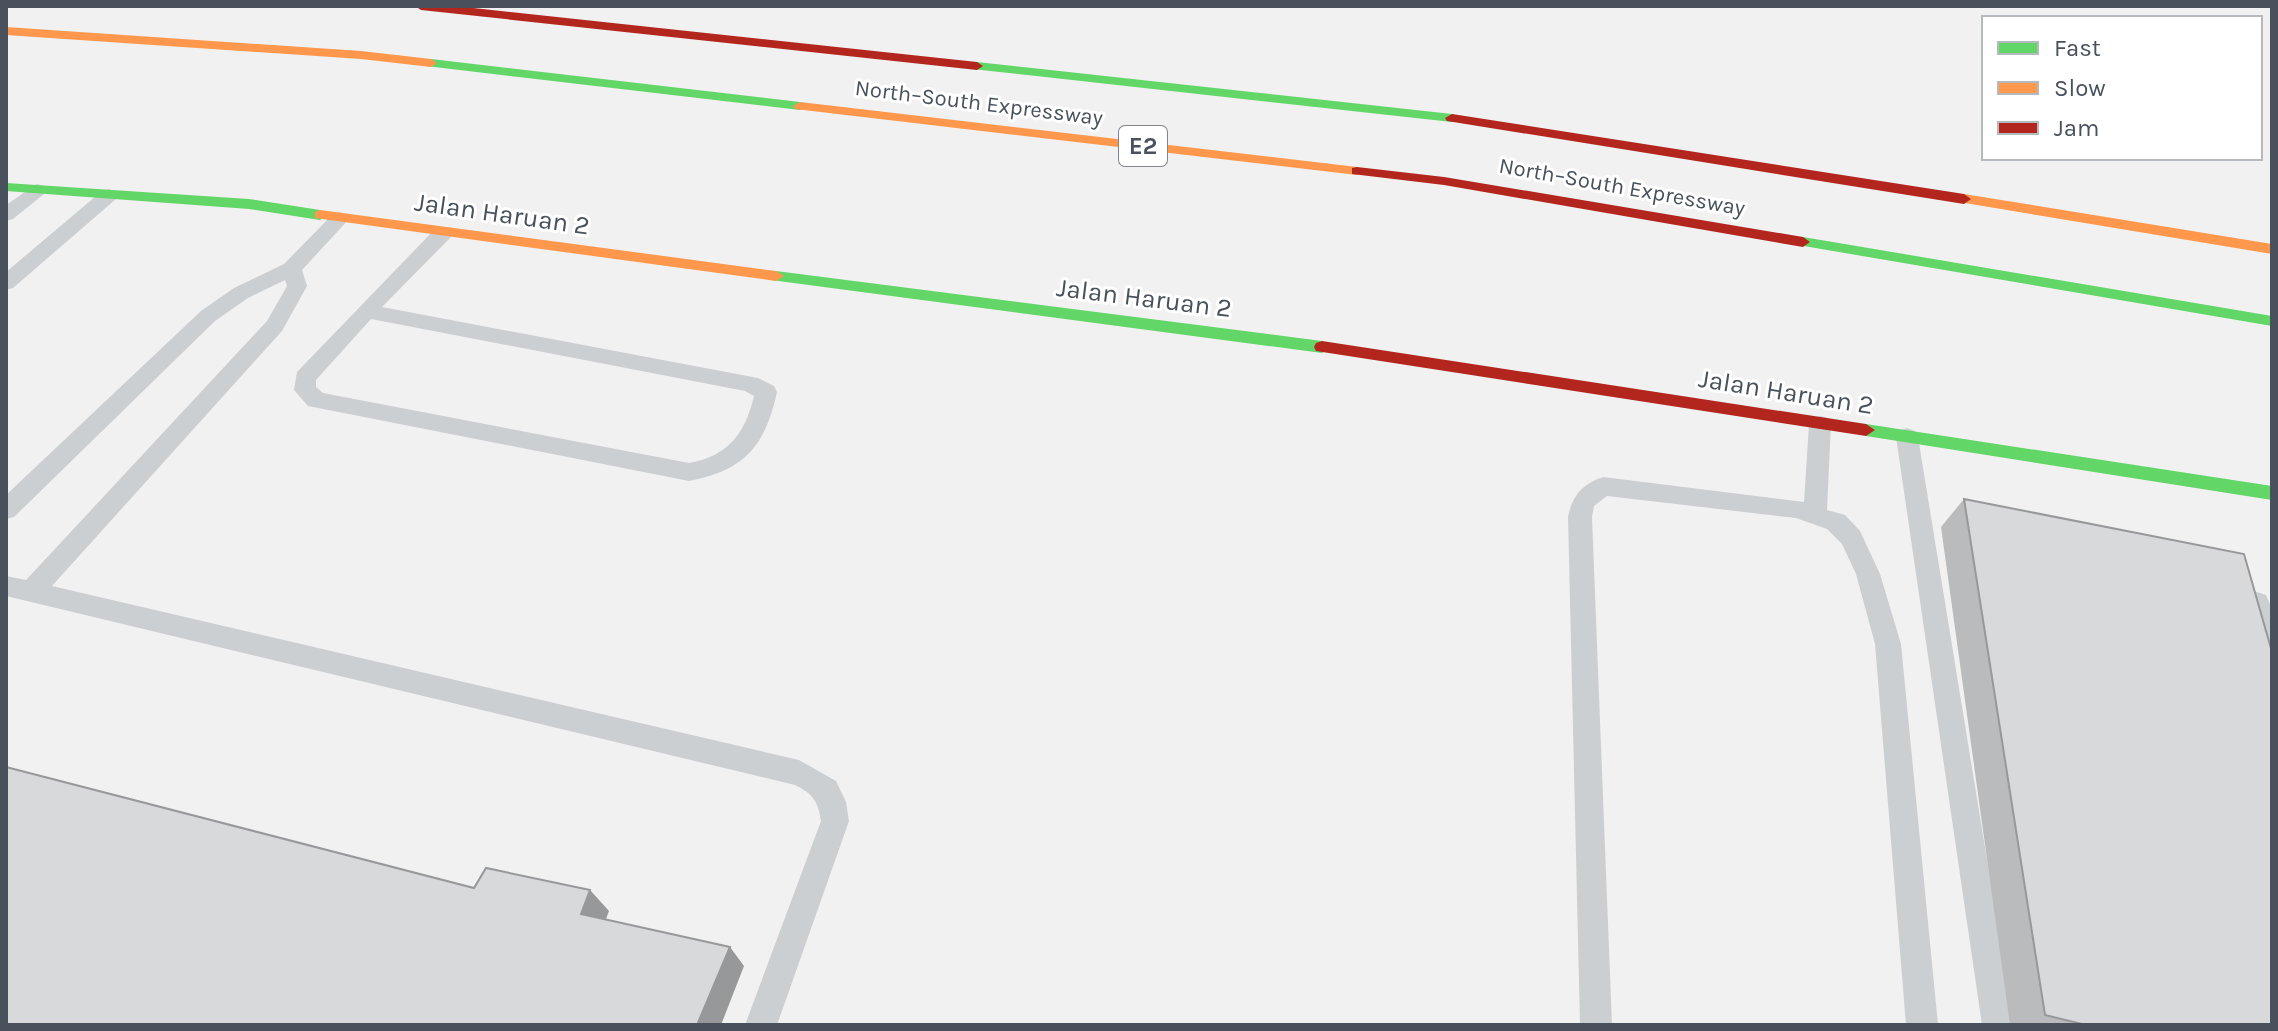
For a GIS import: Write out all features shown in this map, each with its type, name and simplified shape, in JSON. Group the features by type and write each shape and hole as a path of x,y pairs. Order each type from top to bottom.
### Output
{"main road":[{"name":"North–South Expressway","path":"421,6 1472,120 2272,249"},
{"name":"North–South Expressway","path":"6,31 361,55 1444,181 2272,321"},
{"name":"Jalan Haruan 2","path":"6,187 249,204 443,233 1333,348 2272,493"}],"lane":[{"path":"6,215 37,190"},
{"path":"6,283 109,195"},
{"path":"6,510 208,316 241,293 291,269 340,218"},
{"path":"366,311 750,384 766,392 763,408 737,453 716,467 689,472 316,400 305,390 305,378 366,311 443,233"},
{"path":"18,589 275,326 297,286 291,269"},
{"path":"1815,513 1820,424"},
{"path":"1907,437 1929,516 1998,1025"},
{"path":"1596,1025 1580,533 1583,501 1603,486 1815,513 1836,522 1851,538 1868,574 1888,644 1922,1025"},
{"path":"2243,584 2254,593 2272,649"},
{"path":"18,589 799,773 824,785 833,802 835,821 761,1025"}],"building":[{"path":"1964,499 2244,554 2272,652 2272,1025 2086,1025 2045,1015"},
{"path":"6,767 474,888 486,868 590,890 581,914 730,947 697,1025 6,1025"}],"traffic: fast":[{"path":"431,63 800,106"},
{"path":"977,66 1452,118"},
{"path":"6,187 249,204 320,215"},
{"path":"1803,242 2272,321"},
{"path":"776,276 1322,347"},
{"path":"1866,430 2272,493"}],"traffic: slow":[{"path":"6,31 361,55 431,63"},
{"path":"800,106 1357,171"},
{"path":"1964,199 2272,249"},
{"path":"320,215 776,276"}],"traffic: jam":[{"path":"421,6 977,66"},
{"path":"1452,118 1964,199"},
{"path":"1357,171 1444,181 1803,242"},
{"path":"1322,347 1866,430"}]}
